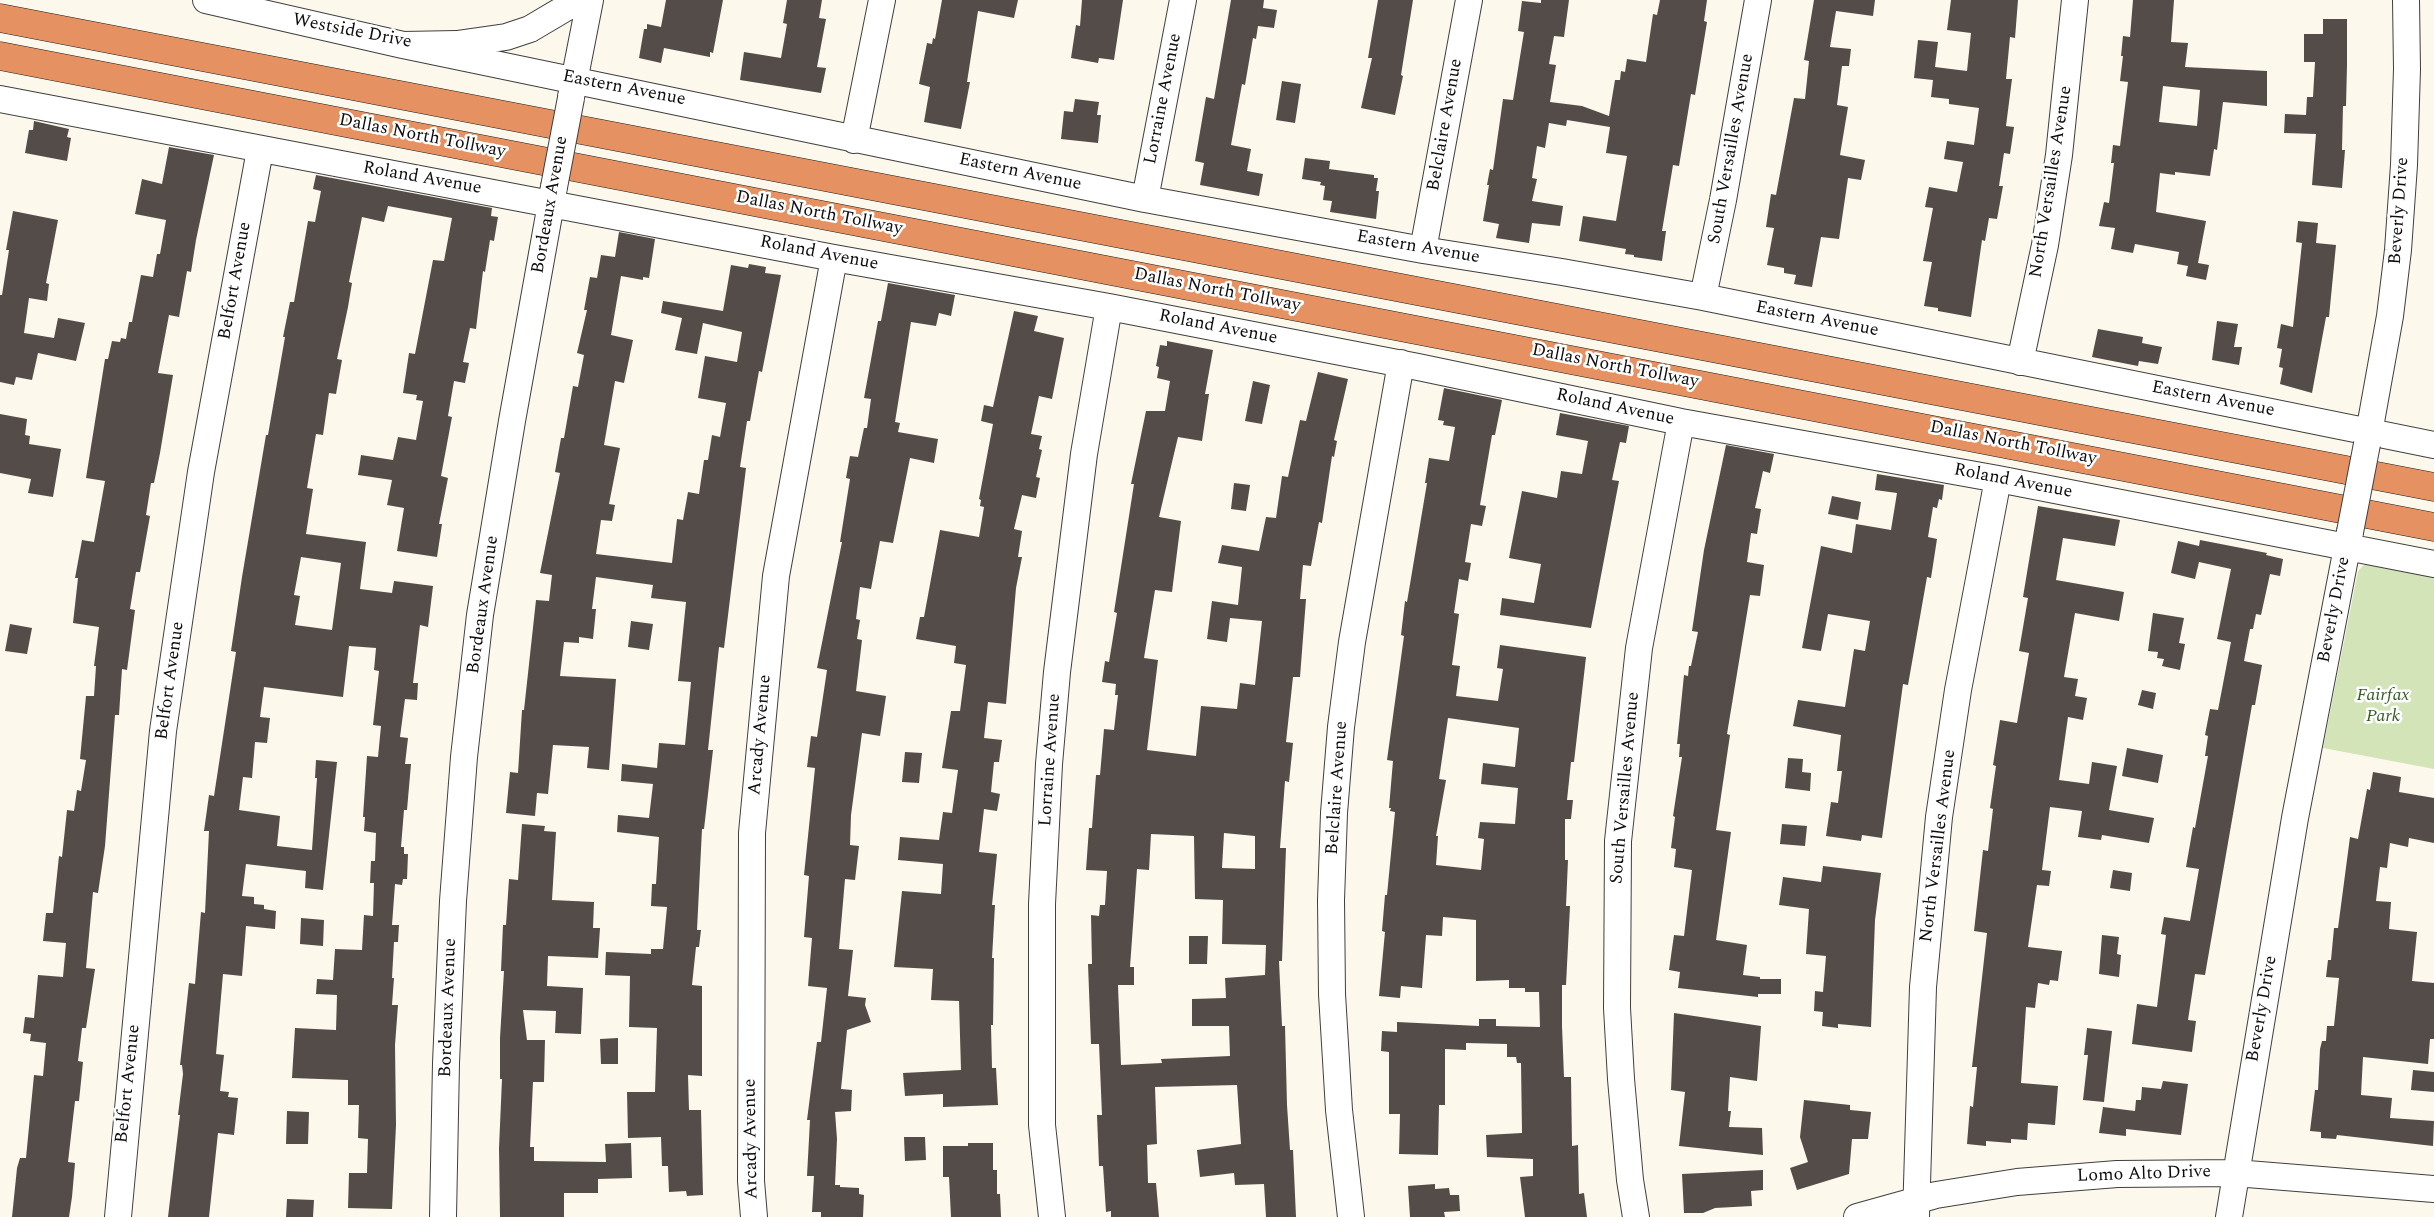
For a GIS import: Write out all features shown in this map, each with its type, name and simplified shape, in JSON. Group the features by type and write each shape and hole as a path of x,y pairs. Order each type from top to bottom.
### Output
{"highway":[{"name":"Dallas North Tollway","path":"0,18 2434,487"},
{"name":"Dallas North Tollway","path":"0,56 2434,527"}],"street":[{"name":"Westside Drive","path":"206,0 403,45 457,44 506,37 530,29 579,0"},
{"name":"Bordeaux Avenue","path":"443,1217 446,1054 454,902 464,757 482,605 553,195 590,0"},
{"path":"854,140 882,0"},
{"name":"Lorraine Avenue","path":"1144,199 1183,0"},
{"name":"Belclaire Avenue","path":"1423,250 1469,0"},
{"name":"South Versailles Avenue","path":"1704,297 1727,182 1758,0"},
{"name":"North Versailles Avenue","path":"2020,362 2045,245 2060,154 2075,0"},
{"name":"Beverly Drive","path":"2229,1217 2295,818 2369,437 2398,250 2406,108 2406,0"},
{"name":"Eastern Avenue","path":"403,45 573,89 717,108 854,140 1144,199 1423,250 1704,297 2369,437 2434,445"},
{"name":"Roland Avenue","path":"0,99 260,150 553,195 834,258 1109,307 1401,363 1681,422 2349,540 2434,564"},
{"name":"Belfort Avenue","path":"118,1217 120,1173 163,731 201,472 260,150"},
{"name":"Arcady Avenue","path":"754,1217 751,1181 752,833 776,576 834,258"},
{"name":"Lorraine Avenue","path":"1052,1217 1042,1125 1042,904 1049,764 1057,672 1084,454 1109,307"},
{"name":"Belclaire Avenue","path":"1350,1217 1339,1110 1332,994 1331,900 1334,813 1341,727 1352,642 1401,363"},
{"name":"South Versailles Avenue","path":"1636,1217 1630,1180 1617,1008 1618,841 1639,648 1681,422"},
{"name":"North Versailles Avenue","path":"1917,1208 1923,987 1940,817 1958,690 1998,479"},
{"name":"Lomo Alto Drive","path":"1857,1217 1917,1208 2017,1182 2117,1174 2235,1173 2434,1189"}],"green space":[{"name":"Fairfax Park","path":"2365,564 2434,576 2434,769 2323,748 2358,571"}],"building":[{"path":"666,0 723,0 713,53 710,52 710,57 664,48 661,63 639,58 644,29 647,29 647,24 661,27"},
{"path":"787,0 822,0 819,18 826,19 817,67 826,68 821,93 740,80 744,52 781,58 787,24 783,23"},
{"path":"942,0 1018,0 1014,18 978,11 967,82 970,82 961,129 924,122 930,87 919,84 927,43 932,44 933,38 935,39"},
{"path":"1082,0 1123,0 1114,60 1099,58 1098,63 1071,58 1076,25 1080,26"},
{"path":"1231,0 1264,0 1263,8 1277,10 1274,28 1258,26 1256,39 1253,38 1245,85 1242,84 1231,145 1251,149 1247,171 1263,174 1259,196 1200,185 1204,163 1195,161 1206,97 1214,99"},
{"path":"1378,0 1413,0 1401,75 1403,76 1395,115 1361,108 1372,58 1368,58"},
{"path":"1541,0 1569,0 1564,37 1554,36 1549,64 1556,65 1550,102 1582,106 1609,116 1615,80 1620,80 1621,71 1625,72 1627,59 1646,62 1653,14 1657,15 1660,0 1707,0 1704,21 1707,22 1695,95 1691,94 1679,166 1673,165 1662,231 1666,231 1662,261 1625,254 1626,249 1579,241 1583,216 1616,221 1627,156 1606,153 1610,127 1567,120 1566,126 1549,123 1545,148 1537,146 1532,178 1537,179 1532,201 1563,206 1560,226 1532,223 1529,243 1496,238 1499,224 1483,221 1489,185 1487,185 1490,169 1493,170 1503,99 1513,100 1524,32 1518,31 1522,1 1541,3"},
{"path":"1814,0 1875,0 1873,16 1836,11 1830,47 1851,49 1849,66 1842,66 1837,105 1848,107 1840,155 1865,160 1861,180 1848,178 1839,239 1821,237 1812,287 1794,284 1796,275 1784,273 1784,268 1767,265 1774,228 1766,227 1771,194 1776,195 1794,98 1805,99 1809,61 1804,60"},
{"path":"1951,0 2018,0 2015,38 2010,37 2006,79 2012,79 2006,126 2014,127 2010,154 2004,153 1999,186 2003,186 1997,219 1989,218 1985,241 1982,240 1971,317 1938,311 1938,308 1924,306 1932,262 1923,261 1933,208 1925,207 1929,187 1957,192 1963,162 1944,159 1947,141 1974,145 1979,108 1949,104 1949,99 1931,97 1933,80 1914,78 1918,40 1938,42 1935,67 1967,71 1971,33 1947,30"},
{"path":"2133,0 2174,0 2171,42 2188,43 2185,67 2267,71 2267,106 2223,102 2217,150 2214,149 2210,176 2175,172 2175,175 2160,173 2156,212 2206,221 2198,263 2209,265 2206,280 2186,276 2188,266 2177,264 2179,252 2135,244 2133,253 2111,249 2115,228 2099,226 2104,202 2109,203 2114,163 2111,163 2113,145 2120,146 2128,82 2120,81 2123,56 2121,56 2123,36 2130,37","holes":["2163,86 2200,90 2197,126 2159,122"]},
{"path":"2323,19 2347,19 2346,106 2343,106 2342,150 2345,150 2342,188 2312,185 2316,134 2284,133 2285,114 2306,115 2307,97 2313,97 2315,62 2304,62 2304,34 2323,34"},
{"path":"1282,81 1301,84 1295,123 1276,120"},
{"path":"1075,99 1099,102 1097,115 1101,115 1098,143 1061,139 1064,111 1073,112"},
{"path":"34,121 69,129 67,137 71,138 67,161 25,153 29,130 33,130"},
{"path":"169,147 214,155 191,272 187,271 179,317 169,315 158,373 173,375 154,483 151,483 146,515 150,516 140,572 136,572 130,609 135,610 127,670 122,669 119,715 115,715 105,846 98,893 93,892 86,968 95,969 86,1028 82,1028 78,1061 83,1062 79,1101 75,1101 68,1162 75,1163 72,1197 69,1217 12,1217 17,1168 20,1158 26,1158 34,1075 43,1076 46,1043 30,1041 31,1034 23,1033 25,1017 34,1018 38,975 63,977 66,943 43,941 46,913 53,913 59,856 62,857 67,810 74,811 77,790 81,791 86,760 80,759 86,696 94,696 96,666 94,666 99,627 73,623 78,578 75,578 82,540 94,542 105,481 86,478 105,359 108,359 112,341 120,342 121,338 126,339 129,322 132,322 141,275 153,277 157,254 160,254 166,220 135,214 142,179 162,184"},
{"path":"1305,158 1330,161 1329,169 1374,175 1374,178 1378,178 1376,191 1379,191 1376,219 1330,212 1332,201 1323,200 1325,186 1320,185 1321,182 1302,179"},
{"path":"316,175 492,208 491,216 498,217 494,241 490,240 485,272 483,271 476,329 470,328 463,362 469,363 465,383 454,381 448,416 452,417 441,476 448,478 439,524 442,524 437,557 397,551 404,508 387,505 392,480 358,475 361,455 393,460 398,437 416,440 423,401 416,400 417,395 403,393 409,353 415,354 433,260 444,261 452,218 388,206 384,222 362,217 349,282 352,283 348,307 337,359 342,360 336,394 329,393 323,435 316,434 307,488 313,489 306,534 366,542 360,589 392,593 394,581 433,586 428,627 420,625 413,683 418,683 417,700 405,699 400,737 408,738 405,764 411,764 407,810 404,810 401,847 404,847 404,854 408,854 407,879 403,879 402,885 395,884 392,925 399,925 398,942 394,942 392,978 394,978 392,1005 398,1005 395,1045 396,1125 392,1209 348,1208 349,1173 367,1173 368,1139 358,1138 359,1105 348,1105 348,1080 292,1078 295,1028 336,1030 337,995 316,994 317,979 333,980 335,949 362,950 364,915 373,916 374,883 370,883 371,861 375,861 376,833 364,831 365,817 363,817 367,756 378,757 381,726 373,725 379,671 374,670 376,648 349,646 343,697 264,687 260,717 270,718 267,743 255,742 252,778 243,777 239,810 280,816 277,846 312,850 317,778 315,778 316,760 337,762 323,890 305,888 306,871 246,864 242,896 254,897 254,904 264,905 264,909 276,911 275,929 246,926 242,976 223,974 216,1054 224,1055 220,1091 229,1092 228,1097 238,1098 234,1135 218,1133 209,1217 168,1217 180,1115 178,1115 183,1074 182,1065 180,1065 189,983 195,984 201,912 205,913 209,831 204,831 209,795 214,796 236,652 231,651 242,577 285,337 283,337 290,302 294,302 308,221 315,222 321,191 313,189","holes":["301,557 341,563 332,630 295,625 300,596 294,595"]},
{"path":"13,211 58,220 46,283 49,284 47,301 29,298 24,333 54,338 58,318 85,323 76,361 38,353 32,380 16,377 14,385 0,382 0,295 2,295 9,250 6,250"},
{"path":"2298,221 2318,223 2316,243 2336,245 2329,317 2326,317 2312,393 2280,384 2283,368 2279,367 2282,349 2277,348 2281,324 2293,327 2302,243 2296,242"},
{"path":"619,232 655,239 649,278 643,277 643,280 621,276 611,335 633,340 624,383 615,381 604,445 620,448 609,504 615,505 612,521 601,520 596,554 672,563 677,519 683,520 688,492 699,494 704,460 708,460 712,435 720,437 726,403 698,398 705,356 737,362 742,332 703,323 697,354 675,350 682,318 661,313 663,301 723,311 731,265 748,268 749,264 766,267 765,273 781,275 762,372 759,371 750,421 747,421 740,467 746,468 724,648 719,647 708,750 713,750 704,829 702,829 697,930 701,930 699,947 696,947 692,985 702,986 702,1076 688,1075 689,1110 701,1110 703,1195 687,1196 686,1191 669,1192 668,1166 662,1166 661,1137 628,1138 627,1092 655,1092 657,1028 629,1027 630,976 605,975 606,952 651,954 651,949 663,949 667,907 651,906 652,884 656,884 659,837 617,832 618,815 649,818 653,784 621,781 622,764 657,768 659,743 685,745 691,682 678,681 686,602 651,598 653,585 596,577 592,609 596,609 593,639 579,637 579,643 564,642 560,676 616,679 609,770 587,768 589,747 553,745 548,794 537,793 535,816 506,813 510,772 518,773 522,710 524,710 536,600 549,601 552,575 540,573 560,473 555,472 561,438 564,438 573,386 578,387 584,355 577,353 587,310 584,310 590,277 597,278 601,255 615,257"},
{"path":"888,283 955,295 951,316 939,313 936,326 911,322 895,422 900,423 898,432 938,439 934,463 910,458 893,543 880,541 871,589 860,587 856,619 860,620 857,639 862,640 856,691 886,696 880,736 862,733 851,815 850,845 859,846 855,880 845,879 839,949 853,950 848,996 866,998 865,1005 871,1022 847,1030 841,1089 852,1090 851,1111 835,1112 837,1139 835,1185 859,1188 859,1194 864,1195 863,1217 821,1217 821,1212 812,1212 814,1176 807,1176 810,1120 807,1120 817,1042 821,1042 827,988 808,986 812,938 804,937 809,876 804,875 815,768 807,767 811,736 817,737 827,670 817,668 842,542 840,542 850,479 846,478 850,456 858,457 864,428 867,428 871,399 864,398 878,321 881,321"},
{"path":"1014,311 1038,316 1034,331 1064,338 1052,399 1039,396 1031,434 1042,436 1039,449 1042,450 1036,477 1040,478 1036,498 1022,495 1014,529 1022,531 1018,557 1022,557 1016,588 1006,704 988,702 984,738 1002,740 999,762 994,762 991,792 1000,794 997,811 984,809 979,852 997,854 992,905 995,905 992,958 994,958 993,1025 991,1025 992,1068 996,1068 998,1105 943,1107 943,1094 905,1096 903,1073 961,1070 959,1001 931,1000 933,969 894,967 902,891 941,894 943,864 898,860 900,837 939,840 943,812 952,813 958,770 942,768 951,711 960,711 966,665 954,663 956,646 916,639 920,617 924,617 940,530 979,537 984,507 980,506 981,500 979,499 993,424 981,421 984,405 993,407"},
{"path":"2217,321 2238,324 2234,347 2242,347 2239,365 2212,360"},
{"path":"2098,329 2143,337 2142,343 2162,347 2158,364 2139,361 2138,366 2092,357"},
{"path":"1167,341 1213,350 1205,394 1209,394 1202,441 1178,437 1159,517 1181,521 1172,592 1155,590 1144,658 1158,660 1147,750 1196,756 1201,706 1237,709 1240,683 1255,685 1262,621 1230,618 1227,642 1207,639 1212,601 1238,605 1242,567 1218,563 1222,545 1259,551 1266,517 1276,518 1282,476 1288,477 1300,420 1306,421 1318,372 1348,379 1334,440 1337,441 1334,457 1332,456 1322,523 1319,522 1311,566 1303,565 1300,599 1306,599 1300,677 1293,677 1286,742 1293,743 1289,782 1285,781 1280,848 1286,848 1282,961 1279,961 1282,1026 1285,1026 1287,1105 1290,1150 1293,1150 1296,1217 1266,1217 1264,1184 1235,1185 1234,1173 1200,1177 1197,1150 1241,1144 1237,1085 1155,1087 1157,1144 1147,1145 1148,1183 1156,1183 1159,1217 1111,1217 1111,1211 1106,1212 1103,1166 1099,1166 1097,1115 1102,1115 1099,1044 1091,1044 1088,964 1092,964 1091,915 1099,916 1100,905 1105,905 1107,871 1086,870 1089,828 1092,828 1096,775 1100,775 1104,729 1114,730 1118,695 1115,695 1116,684 1102,682 1105,661 1109,662 1117,613 1114,612 1134,484 1131,484 1146,411 1165,411 1170,381 1157,378 1159,367 1156,366 1160,345 1167,346","holes":["1224,833 1255,836 1255,869 1222,868","1151,834 1194,836 1195,899 1223,900 1222,944 1266,945 1265,975 1225,978 1226,998 1192,999 1192,1026 1229,1026 1230,1056 1161,1059 1162,1063 1121,1065 1118,985 1134,985 1134,967 1130,967 1137,869 1149,870"]},
{"path":"1253,381 1270,385 1262,424 1245,421"},
{"path":"1444,388 1502,400 1495,435 1492,435 1480,505 1486,506 1482,526 1471,524 1465,562 1471,563 1468,581 1459,579 1454,613 1459,614 1452,665 1460,666 1456,696 1498,701 1503,669 1497,668 1500,645 1586,657 1574,762 1571,762 1567,800 1573,800 1571,819 1565,819 1565,860 1568,860 1566,906 1570,906 1566,985 1562,985 1562,1026 1564,1077 1571,1077 1572,1146 1578,1145 1579,1194 1584,1193 1587,1217 1525,1217 1520,1177 1533,1176 1533,1159 1487,1157 1486,1135 1522,1133 1521,1063 1517,1063 1516,1057 1507,1057 1507,1044 1466,1043 1466,1050 1445,1049 1445,1105 1439,1105 1438,1155 1399,1154 1400,1114 1389,1114 1389,1052 1381,1051 1382,1031 1397,1032 1397,1022 1479,1026 1479,1019 1496,1019 1496,1026 1540,1027 1539,992 1525,992 1525,988 1509,988 1509,980 1476,981 1476,920 1443,917 1442,936 1426,935 1422,988 1401,986 1400,998 1379,996 1385,932 1382,931 1385,895 1387,895 1395,812 1390,811 1391,808 1389,808 1393,761 1387,760 1404,636 1401,635 1405,601 1407,602 1427,483 1425,483 1429,458 1449,461 1455,427 1443,425 1444,421 1438,420","holes":["1448,718 1519,728 1515,767 1483,763 1481,784 1518,788 1515,824 1480,822 1478,838 1484,839 1481,870 1436,865 1438,836 1436,836 1446,780 1439,779"]},
{"path":"1560,413 1629,426 1626,443 1620,442 1612,480 1619,481 1591,628 1500,615 1502,598 1534,603 1541,564 1509,558 1522,491 1557,498 1561,471 1582,474 1588,441 1556,435"},
{"path":"0,414 27,419 25,435 30,436 29,444 61,449 53,497 28,493 31,479 0,473"},
{"path":"1726,445 1774,454 1770,473 1763,471 1755,508 1761,509 1757,534 1751,533 1747,562 1764,565 1760,596 1750,595 1727,734 1730,735 1716,830 1731,832 1716,940 1747,945 1743,975 1760,977 1760,979 1781,979 1781,994 1758,994 1758,997 1678,988 1680,972 1669,970 1674,935 1684,936 1692,870 1674,867 1676,849 1671,848 1675,817 1673,816 1682,757 1679,757 1680,744 1677,744 1684,675 1688,676 1698,632 1692,631 1704,550"},
{"path":"1877,474 1944,485 1942,500 1939,499 1937,508 1933,507 1928,537 1937,539 1931,578 1927,577 1908,685 1903,684 1882,838 1862,835 1861,841 1826,836 1831,802 1838,803 1842,771 1837,771 1841,735 1793,726 1798,700 1845,707 1854,649 1865,651 1870,621 1828,614 1821,651 1802,648 1821,546 1852,553 1856,524 1891,530 1897,493 1875,490"},
{"path":"1234,483 1250,485 1246,511 1231,509"},
{"path":"1832,496 1861,502 1858,520 1828,514"},
{"path":"2038,506 2120,520 2115,546 2063,538 2056,580 2124,592 2119,621 2075,613 2064,677 2078,679 2075,696 2087,698 2083,720 2068,717 2059,780 2089,784 2092,762 2117,766 2109,810 2154,818 2149,843 2102,835 2101,840 2078,837 2082,811 2050,807 2042,870 2051,871 2049,886 2037,885 2028,947 2062,951 2058,981 2050,980 2049,985 2038,983 2035,1008 2026,1007 2021,1083 2058,1086 2055,1125 2028,1123 2027,1140 2011,1139 2011,1143 1986,1141 1986,1146 1967,1144 1970,1106 1973,1107 1977,1067 1972,1067 1987,933 1974,931 1983,850 1988,851 1993,809 1990,808 1996,766 1993,765 2000,720 2017,723 2029,653 2019,651 2028,598 2023,597"},
{"path":"2200,540 2267,553 2266,555 2283,559 2280,576 2270,574 2261,615 2256,614 2253,629 2250,629 2244,661 2262,665 2255,705 2252,705 2205,975 2195,974 2188,1020 2196,1021 2192,1052 2132,1044 2137,1004 2157,1007 2166,935 2161,934 2164,917 2190,921 2199,869 2186,867 2208,756 2205,756 2208,736 2205,735 2210,709 2218,710 2231,642 2217,639 2231,569 2199,562 2195,579 2171,573 2178,541 2199,546"},
{"path":"2153,613 2184,618 2179,643 2185,644 2180,670 2162,666 2164,659 2157,658 2158,652 2148,651"},
{"path":"631,621 653,624 649,650 628,647"},
{"path":"10,624 32,628 27,654 5,651"},
{"path":"2142,690 2156,693 2153,709 2138,705"},
{"path":"2127,748 2163,755 2158,783 2122,776"},
{"path":"905,752 922,753 919,783 902,782"},
{"path":"1788,758 1803,759 1802,772 1811,773 1810,791 1785,788"},
{"path":"2373,772 2401,777 2399,792 2434,798 2434,843 2409,838 2408,847 2390,843 2387,868 2380,867 2376,901 2391,902 2389,929 2417,932 2412,981 2434,983 2434,1039 2430,1039 2428,1064 2363,1057 2361,1095 2392,1098 2390,1118 2434,1121 2433,1146 2337,1135 2336,1139 2321,1138 2321,1132 2310,1131 2315,1090 2318,1090 2320,1049 2322,1041 2326,1041 2327,1026 2334,1026 2339,978 2326,977 2328,960 2331,960 2334,928 2338,928 2350,837 2358,839 2367,789 2370,790"},
{"path":"522,824 545,826 544,831 556,832 552,900 594,902 593,928 600,928 598,958 548,956 547,986 583,988 581,1034 555,1033 556,1011 523,1010 527,1040 545,1040 544,1082 533,1082 530,1147 534,1147 534,1161 606,1162 605,1144 631,1143 632,1178 598,1179 598,1193 564,1193 564,1217 500,1217 499,1148 502,1079 500,1079 500,1038 504,971 501,971 503,925 506,925 509,879 518,880"},
{"path":"1782,824 1807,826 1805,846 1780,844"},
{"path":"1823,866 1881,873 1875,920 1871,1027 1838,1024 1838,1028 1822,1026 1823,1012 1814,1011 1815,991 1823,992 1826,956 1806,954 1809,909 1779,905 1783,877 1821,882"},
{"path":"2113,870 2132,873 2130,891 2110,888"},
{"path":"301,918 324,920 323,946 300,944"},
{"path":"2102,935 2119,937 2117,954 2121,955 2119,977 2099,974"},
{"path":"1189,936 1208,936 1207,964 1189,964"},
{"path":"1674,1013 1761,1026 1757,1081 1730,1077 1728,1111 1731,1111 1729,1127 1762,1128 1763,1155 1679,1146 1685,1092 1671,1090"},
{"path":"2087,1028 2112,1031 2104,1102 2083,1100 2088,1055 2084,1055"},
{"path":"618,1038 618,1064 601,1064 600,1039"},
{"path":"2413,1070 2434,1072 2434,1092 2411,1090"},
{"path":"2163,1081 2188,1084 2181,1135 2126,1129 2126,1136 2099,1133 2103,1107 2135,1111 2136,1100 2141,1100 2142,1087 2161,1089"},
{"path":"1804,1100 1850,1105 1850,1110 1871,1112 1868,1139 1852,1139 1849,1174 1797,1190 1790,1168 1808,1162 1800,1137"},
{"path":"287,1111 309,1112 308,1144 286,1144"},
{"path":"904,1137 925,1137 926,1160 905,1161"},
{"path":"968,1143 993,1143 993,1170 997,1170 997,1194 1000,1194 1001,1217 951,1217 949,1177 943,1177 943,1146 968,1146"},
{"path":"1763,1170 1763,1190 1751,1191 1752,1206 1715,1208 1703,1213 1684,1213 1682,1174"},
{"path":"1435,1184 1435,1189 1449,1188 1450,1195 1459,1195 1460,1211 1444,1212 1445,1217 1410,1217 1408,1186"},
{"path":"287,1199 314,1200 313,1217 286,1217"}]}
